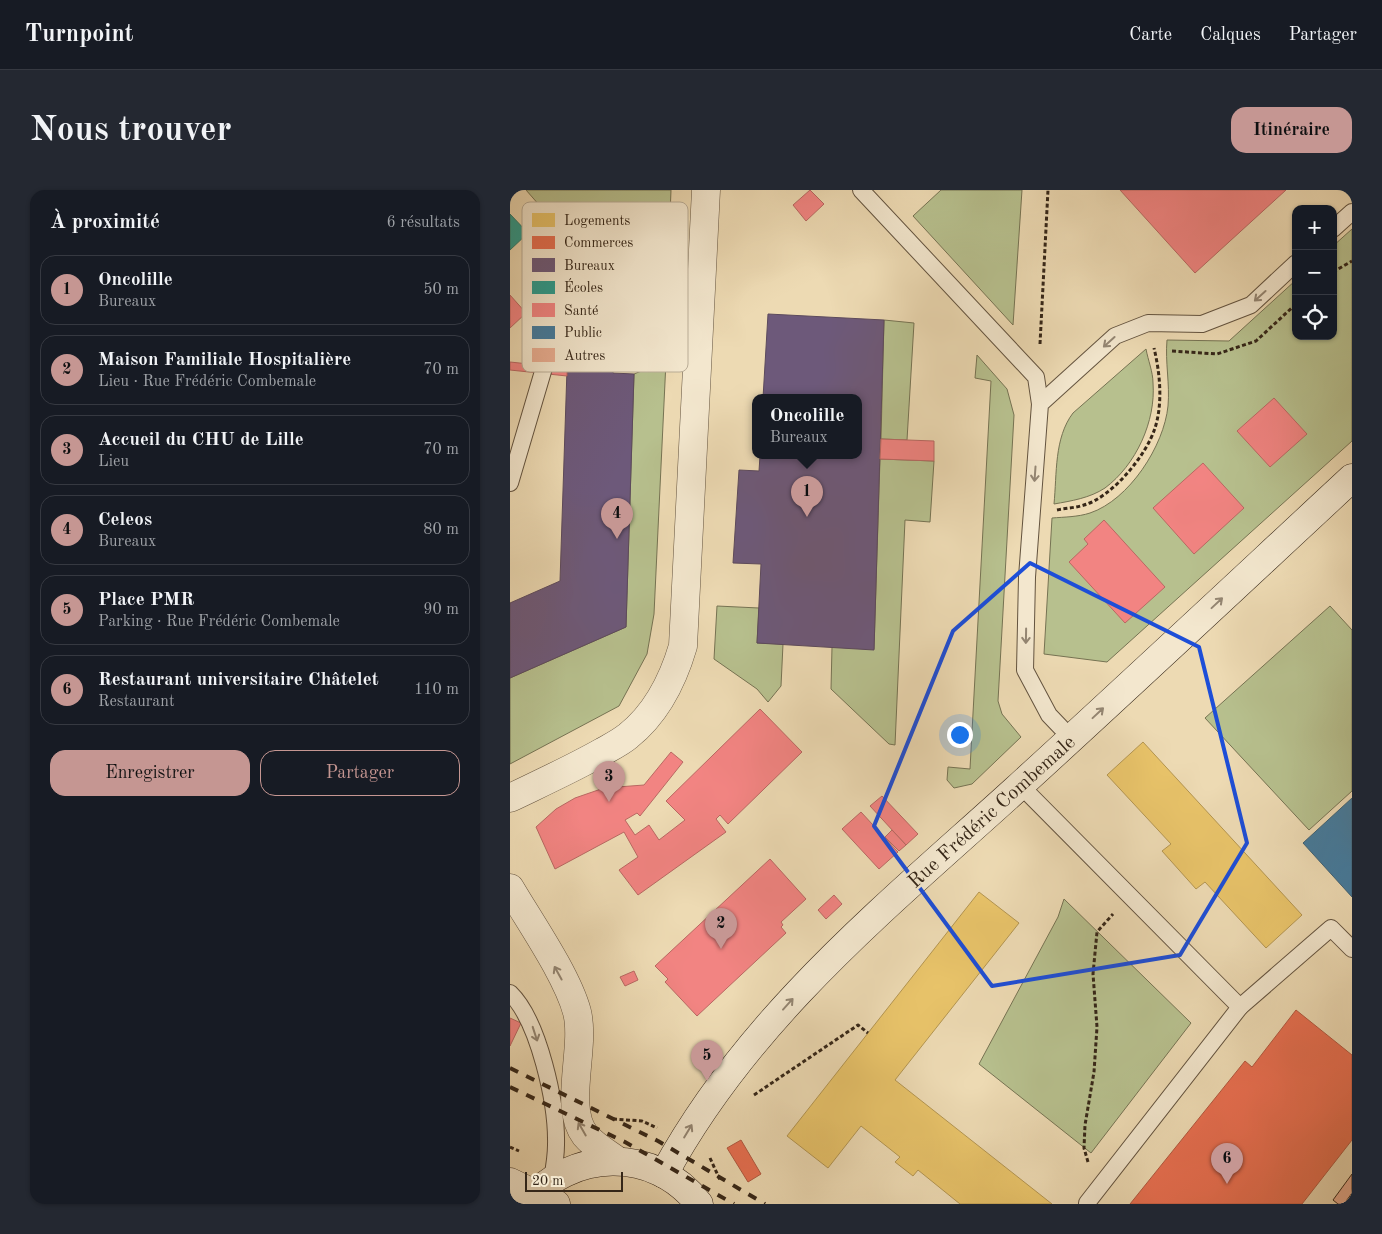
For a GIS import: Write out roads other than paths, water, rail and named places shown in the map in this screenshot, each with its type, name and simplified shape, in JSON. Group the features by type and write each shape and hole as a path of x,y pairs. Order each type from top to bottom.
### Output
{"street":[{"path":"510,798 583,763 628,736 652,711 668,687 677,668 683,646 706,190"},
{"name":"Rue Frédéric Combemale","path":"664,1174 694,1120 744,1052 832,956 1020,786 1352,478"},
{"path":"510,888 560,974 576,1011 580,1050 576,1112 579,1126 590,1140 618,1161"},
{"path":"510,1182 542,1195 577,1166 618,1161 642,1165 664,1174 685,1188 699,1204"}],"lane":[{"path":"861,190 1036,377 1040,404 1027,577 1025,670 1049,715 1071,738"},
{"path":"1337,225 1352,212"},
{"path":"1040,404 1115,336 1148,323 1202,324 1251,304 1292,268"},
{"path":"688,343 699,348"},
{"path":"510,484 543,372"},
{"path":"1020,786 1240,1007"},
{"path":"1091,1198 1240,1007 1270,983 1331,928 1352,949"},
{"path":"510,993 518,1000 532,1024 546,1075 556,1143 542,1195"}],"railway":[{"path":"510,1068 658,1141 765,1204"},
{"path":"510,1087 625,1142 734,1204"}],"place":[{"name":"Oncolille","path":"807,517"},
{"name":"Celeos","path":"617,539"},
{"name":"Accueil du CHU de Lille","path":"609,802"},
{"name":"Maison Familiale Hospitalière","path":"721,949"},
{"name":"Place PMR","path":"707,1081"},
{"name":"Restaurant universitaire Châtelet","path":"1227,1184"}]}
